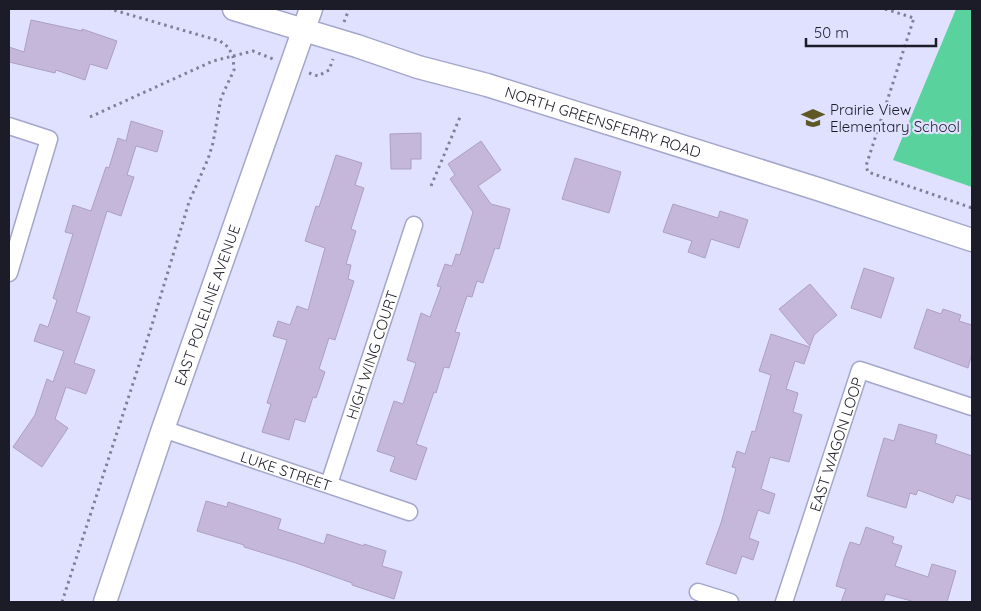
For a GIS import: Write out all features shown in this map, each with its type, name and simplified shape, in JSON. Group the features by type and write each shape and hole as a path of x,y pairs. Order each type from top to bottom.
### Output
{"main road":[{"name":"NORTH GREENSFERRY ROAD","path":"234,9 418,67 487,85 972,240"},
{"name":"EAST POLELINE AVENUE","path":"105,602 163,429 311,9"}],"street":[{"path":"9,126 49,139 9,273"},
{"name":"HIGH WING COURT","path":"329,484 414,224"},
{"name":"EAST WAGON LOOP","path":"784,602 860,370 972,407"},
{"name":"LUKE STREET","path":"163,429 409,512"},
{"path":"698,592 730,602"}],"path":[{"path":"62,602 151,328 189,202 208,159 213,143 221,98 234,70 233,56 228,47 220,41 110,9"},
{"path":"885,9 914,18 866,166 868,172 972,208"},
{"path":"90,117 213,61 253,51"},
{"path":"432,186 460,118"}],"green space":[{"path":"956,9 972,9 972,187 893,160"}],"building":[{"path":"31,20 82,31 82,29 117,41 107,69 90,64 85,80 56,70 55,73 9,62 9,47 24,52"},
{"path":"131,121 163,131 157,152 136,146 127,175 134,177 121,216 107,211 76,312 90,317 74,363 95,370 86,394 66,387 55,419 68,428 42,467 13,447 35,415 47,379 53,382 64,351 34,341 40,324 48,327 57,300 53,298 73,234 65,232 73,205 91,211 106,167 109,168 118,138 126,141"},
{"path":"421,133 421,159 411,159 411,169 391,169 390,134"},
{"path":"481,141 501,170 478,186 491,204 510,209 499,249 495,248 483,283 477,281 472,297 467,296 455,332 460,333 449,368 444,367 416,444 427,448 416,480 390,471 395,457 377,451 394,401 403,404 416,363 407,360 421,313 430,317 441,287 437,286 445,264 452,266 456,254 460,255 473,212 450,179 455,175 448,164"},
{"path":"336,155 362,163 355,185 364,188 351,229 356,231 346,264 351,265 348,279 354,281 335,340 329,338 319,369 325,372 316,398 313,397 305,422 295,419 289,440 262,432 271,404 267,403 287,340 273,336 278,321 290,325 297,306 308,310 325,248 305,241 316,206 319,207"},
{"path":"575,158 621,172 609,213 562,199"},
{"path":"673,204 718,218 720,211 748,220 739,248 711,239 705,258 688,252 692,241 663,232"},
{"path":"864,268 894,278 881,318 851,308"},
{"path":"810,284 837,315 814,335 810,346 779,309"},
{"path":"927,309 941,314 943,309 961,315 959,321 972,325 972,353 968,368 914,348"},
{"path":"771,334 810,347 804,364 795,361 786,389 798,393 793,412 802,415 789,462 770,457 761,489 775,494 769,514 758,510 749,538 759,542 753,560 742,556 736,574 706,564 721,523 736,468 732,467 737,451 745,454 752,431 755,432 771,375 759,371"},
{"path":"899,424 937,435 935,443 972,456 972,500 956,495 953,503 918,490 916,495 910,493 906,508 867,496 884,438 894,441"},
{"path":"206,501 227,507 228,502 281,519 278,529 324,544 327,534 386,551 382,566 402,572 394,599 296,563 244,547 244,545 197,531"},
{"path":"866,527 894,537 892,543 902,546 895,566 928,577 932,564 956,571 947,602 915,602 886,594 883,602 841,602 846,589 836,586 844,559 850,542 860,545"}],"place":[{"name":"Prairie View Elementary School","path":"813,118"}]}
